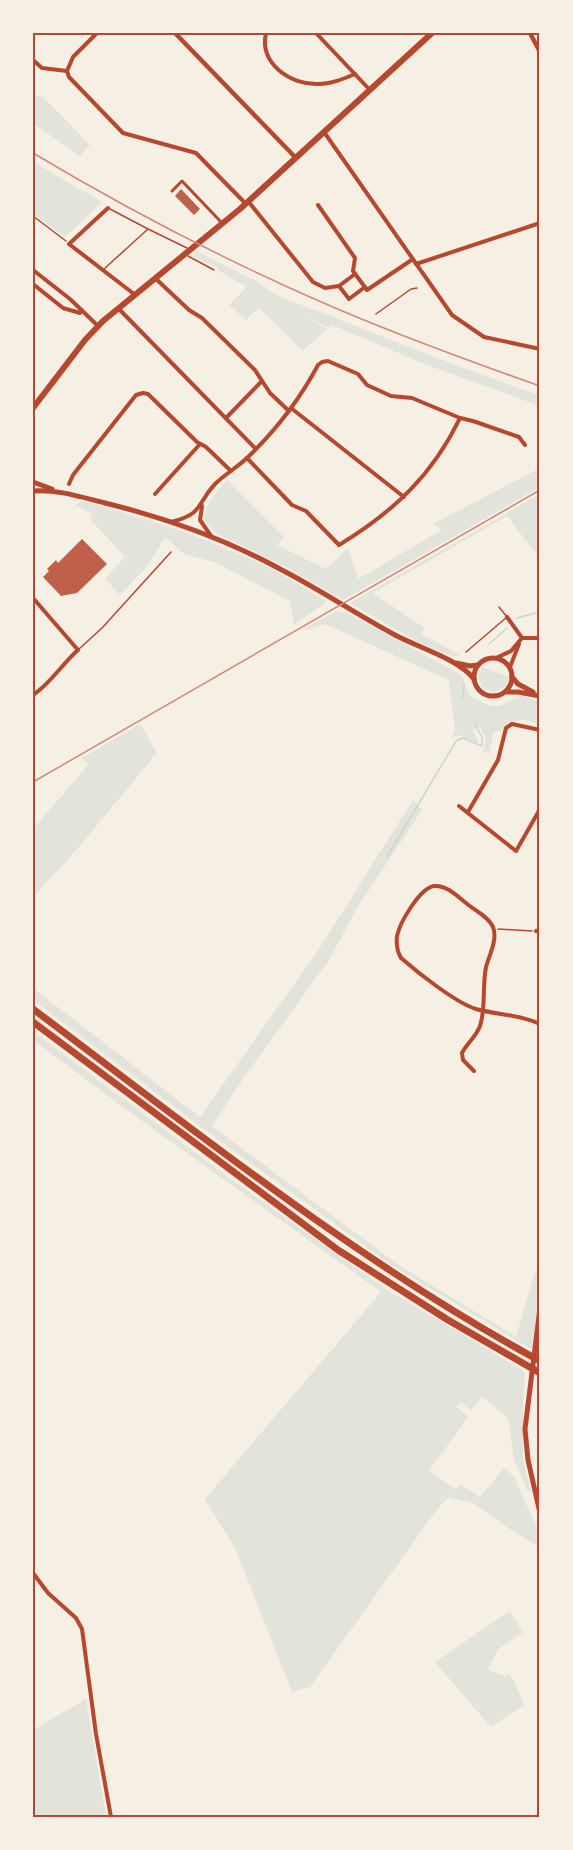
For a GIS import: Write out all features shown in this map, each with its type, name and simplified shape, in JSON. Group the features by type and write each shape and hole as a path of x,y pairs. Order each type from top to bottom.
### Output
{"highway":[{"path":"33,1009 356,1249 428,1296 540,1361"},
{"path":"33,1022 289,1215 346,1255 448,1320 540,1373"}],"main road":[{"path":"33,408 98,326 247,203 432,33"},
{"path":"33,482 171,522 211,537 279,568 404,640 446,659 466,665 478,665"},
{"path":"33,491 65,493"},
{"path":"446,659 468,673 477,688 486,695 496,696 505,692 518,692 540,696"},
{"path":"474,680 474,672 478,665 486,659 503,660 510,667 512,677 511,685 505,692"},
{"path":"512,677 521,686 540,696"},
{"path":"540,1308 526,1421 526,1444 540,1513"}],"street":[{"path":"97,33 73,57 67,71 69,76 123,133 196,153 247,203 313,282 325,288 339,286 355,274"},
{"path":"175,33 296,158"},
{"path":"266,33 264,45 269,58 277,68 292,79 307,84 324,84 355,74"},
{"path":"316,33 369,89"},
{"path":"529,33 540,52"},
{"path":"33,60 42,68 67,71"},
{"path":"324,131 450,313 484,337 540,349"},
{"path":"172,190 182,181 222,223"},
{"path":"318,205 356,258 353,271 365,289"},
{"path":"108,208 69,244 134,294"},
{"path":"416,264 540,223"},
{"path":"339,286 349,299 413,259"},
{"path":"33,270 70,299 85,316 98,326"},
{"path":"155,278 189,310 200,316 255,370 270,393 404,497"},
{"path":"33,284 66,309 85,316"},
{"path":"118,308 256,449"},
{"path":"171,522 190,517 202,505 213,486 256,449 290,409 322,362 328,361 358,374 366,385 391,396 411,397 460,418 519,437 525,445"},
{"path":"226,418 261,382"},
{"path":"69,484 73,475 139,394 148,394 231,471"},
{"path":"247,458 292,505 306,511 339,545 373,524 404,497 432,465 460,418"},
{"path":"155,494 200,444"},
{"path":"202,505 200,520 211,537"},
{"path":"33,598 78,650 67,659 50,681 33,695"},
{"path":"507,618 522,638"},
{"path":"510,667 522,638"},
{"path":"496,658 509,652 522,638 540,638"},
{"path":"468,812 498,760 506,728 514,724 540,730"},
{"path":"459,806 516,851 540,809"},
{"path":"474,1071 463,1060 462,1053 476,1034 483,1010 484,979 494,940 494,929 486,919 452,892 436,886 422,892 403,921 397,935 398,951 404,960 461,1002 483,1010 516,1015 540,1024"},
{"path":"33,1573 46,1591 74,1615 82,1629 96,1734 111,1817"}],"lane":[{"path":"108,208 148,229 214,270"},
{"path":"103,269 148,229"},
{"path":"78,650 102,628 171,552"},
{"path":"466,652 507,618 499,607"}],"path":[{"path":"33,216 69,244"},
{"path":"376,314 411,289 417,288"},
{"path":"494,929 538,931"}],"shaded area":[{"path":"33,96 43,97 90,145 80,156 33,123"},
{"path":"33,162 102,202 65,237 33,214"},
{"path":"197,251 289,300 539,395 540,406 427,365 332,325 328,328 299,313 327,329 303,351 259,308 246,320 229,305 247,287 219,271 218,268 193,256"},
{"path":"540,468 540,487 343,600 284,566 218,534 205,522 208,505 227,480 284,537 277,545 326,569 348,548 358,579 442,530 433,524"},
{"path":"540,494 540,559 507,516 373,593 425,628 421,634 460,655 454,657 418,642 350,603"},
{"path":"81,501 216,544 268,567 327,602 294,625 290,601 214,562 184,554 165,537 148,565 120,595 105,579 125,557 90,519 92,514 76,505"},
{"path":"337,611 343,611 462,675 469,695 489,706 499,706 521,696 536,700 540,690 540,724 520,719 507,724 501,732 494,730 489,754 483,751 486,739 480,727 473,730 478,743 459,735 452,738 455,730 449,680 325,624 306,630 305,628"},
{"path":"482,667 509,677 506,686 495,692 484,689 478,678"},
{"path":"140,724 157,753 73,854 33,897 33,829 88,765 82,758"},
{"path":"413,800 422,810 357,908 329,960 245,1076 212,1126 397,1264 516,1337 534,1275 540,1266 540,1349 529,1348 390,1264 209,1133 33,1000 33,988 200,1117 319,949"},
{"path":"33,1031 228,1177 384,1288 525,1372 523,1459 531,1492 528,1491 514,1460 508,1418 482,1397 471,1411 461,1402 456,1407 468,1417 429,1471 456,1490 460,1484 480,1497 504,1468 514,1477 539,1532 540,1548 473,1503 448,1497 310,1687 292,1692 236,1550 205,1499 381,1292 33,1040"},
{"path":"510,1611 523,1633 498,1649 488,1670 505,1676 508,1673 524,1705 491,1727 435,1662"},
{"path":"86,1699 106,1817 33,1817 33,1730"}],"building":[{"path":"181,189 200,209 194,215 175,196"},
{"path":"82,539 107,564 77,593 61,596 43,577 56,560 58,563"}],"waterway":[{"path":"517,618 540,612"},
{"path":"489,644 507,628"},
{"path":"463,698 464,685"},
{"path":"387,857 456,741 463,738 482,746 482,738 475,723"}],"railway":[{"path":"33,153 174,232 282,285 401,335 540,386"},
{"path":"33,782 540,490"}]}
